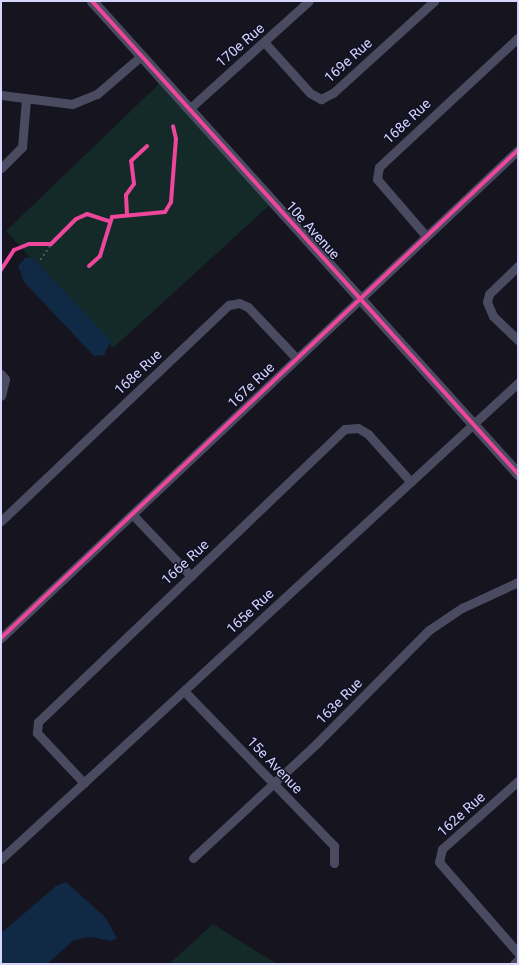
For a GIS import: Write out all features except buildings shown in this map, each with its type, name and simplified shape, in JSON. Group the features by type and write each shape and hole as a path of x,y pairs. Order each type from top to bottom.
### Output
{"street":[{"name":"10e Avenue","path":"92,1 518,474"},
{"name":"170e Rue","path":"189,109 265,43 309,1"},
{"name":"169e Rue","path":"265,43 310,93 321,100 333,93 434,1"},
{"name":"168e Rue","path":"426,236 377,179 379,167 518,38"},
{"path":"1,95 60,104 84,100 97,94 141,56"},
{"path":"1,168 22,147 26,99"},
{"name":"167e Rue","path":"1,638 518,150"},
{"path":"518,266 489,294 487,302 493,316 518,340"},
{"name":"168e Rue","path":"1,521 229,305 239,303 248,307 296,358"},
{"path":"1,374 5,379 1,396"},
{"name":"165e Rue","path":"1,859 518,383"},
{"name":"166e Rue","path":"84,783 37,733 38,722 345,429 358,428 368,434 411,482"},
{"path":"133,515 191,576"},
{"name":"163e Rue","path":"192,858 273,783 429,630 462,608 518,582"},
{"name":"15e Avenue","path":"184,691 334,846 334,863"},
{"name":"162e Rue","path":"518,781 442,850 439,862 518,953"},
{"path":"514,964 518,960"}],"path":[{"path":"40,260 56,239"},
{"path":"44,244 51,244"}],"green space":[{"path":"163,80 273,202 113,348 6,231"},
{"path":"213,924 277,964 169,964"}],"water":[{"path":"26,257 34,259 111,341 104,355 94,356 24,282 18,266"},
{"path":"66,882 105,917 117,938 111,941 91,937 74,940 47,964 1,964 1,933 56,886"}],"cycle path":[{"path":"92,1 518,474"},
{"path":"89,266 100,256 112,217 165,212 171,202 176,139 173,126"},
{"path":"127,214 126,195 134,184 131,161 147,146"},
{"path":"1,638 518,150"},
{"path":"1,270 14,250 29,244 51,244 76,219 87,214 109,221"}]}
